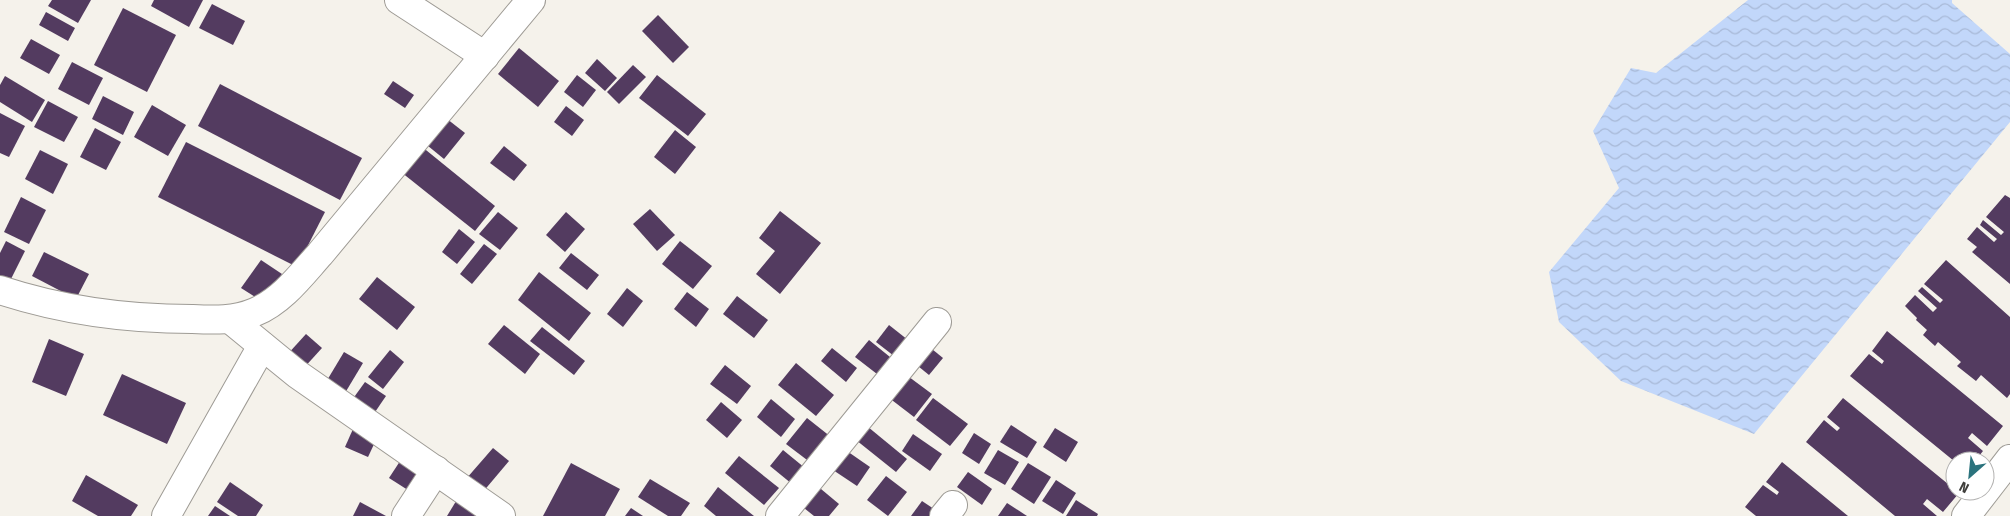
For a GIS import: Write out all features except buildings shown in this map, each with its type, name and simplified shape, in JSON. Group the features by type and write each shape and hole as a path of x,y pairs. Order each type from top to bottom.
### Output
{"street":[{"path":"399,0 485,56"},
{"path":"0,290 26,298 84,310 161,319 232,320 257,312 285,292 320,254 531,0"},
{"path":"232,320 297,374 500,516"},
{"path":"780,516 937,322"},
{"path":"166,516 262,346"},
{"path":"1966,516 2010,459"},
{"path":"406,516 436,470"}],"water":[{"path":"1748,0 1952,0 1952,3 2010,54 2010,122 1754,434 1621,381 1559,322 1549,272 1619,188 1593,131 1631,68 1656,73"}]}
